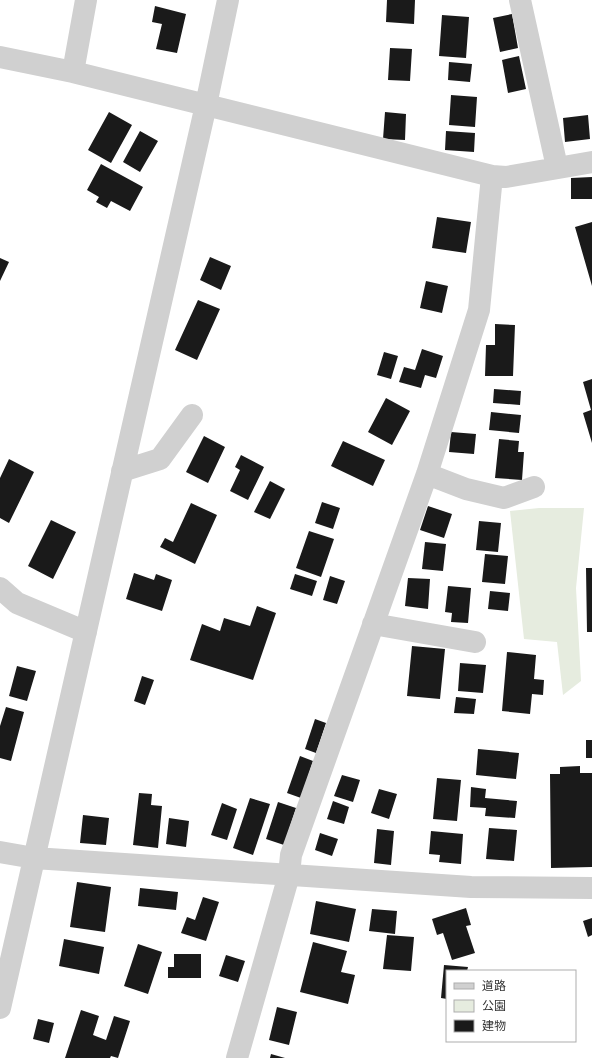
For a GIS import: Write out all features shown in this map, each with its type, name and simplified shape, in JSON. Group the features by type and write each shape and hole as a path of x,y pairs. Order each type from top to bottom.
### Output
{"street":[{"path":"73,72 86,0"},
{"path":"0,1008 206,105 228,0"},
{"path":"520,0 557,167"},
{"path":"0,57 73,72 492,176 506,177 592,162"},
{"path":"237,1058 288,875 291,855 426,474 479,310 492,176"},
{"path":"122,471 160,459 192,415"},
{"path":"426,474 466,489 504,498 534,487"},
{"path":"0,588 17,604 86,632"},
{"path":"373,624 475,642"},
{"path":"0,852 34,858 470,887 592,888"}],"green space":[{"path":"539,508 584,508 576,588 581,681 563,695 557,642 524,639 510,511"}],"building":[{"path":"387,0 415,0 414,24 386,22"},
{"path":"155,6 186,14 177,53 156,49 162,24 152,22"},
{"path":"512,14 518,48 500,52 493,18"},
{"path":"442,15 469,17 466,58 439,56"},
{"path":"390,48 412,49 410,81 388,80"},
{"path":"519,56 526,89 508,93 502,60"},
{"path":"449,62 472,64 470,82 448,80"},
{"path":"451,95 477,97 475,127 449,125"},
{"path":"109,112 132,125 111,163 88,150"},
{"path":"385,112 406,114 405,140 383,139"},
{"path":"588,115 590,139 565,142 563,118"},
{"path":"140,131 158,141 140,172 123,162"},
{"path":"446,131 475,133 474,152 445,150"},
{"path":"101,164 143,187 130,211 111,201 107,208 96,202 99,197 87,190"},
{"path":"592,177 592,199 571,199 571,178"},
{"path":"437,217 471,222 466,253 432,248"},
{"path":"592,222 592,286 575,227"},
{"path":"210,257 231,266 221,290 200,280"},
{"path":"0,258 9,262 0,281"},
{"path":"426,281 448,286 442,313 420,308"},
{"path":"198,300 220,309 197,360 175,350"},
{"path":"495,324 515,325 513,376 485,376 486,345 495,345"},
{"path":"422,349 443,356 436,378 425,375 421,388 399,382 404,367 415,370"},
{"path":"384,352 398,356 391,379 377,375"},
{"path":"592,379 592,443 583,413 591,410 583,382"},
{"path":"494,389 521,391 520,405 493,403"},
{"path":"386,398 410,411 392,445 368,432"},
{"path":"491,412 521,415 519,433 489,430"},
{"path":"451,432 476,434 474,454 449,452"},
{"path":"204,436 225,447 208,483 186,472"},
{"path":"499,439 519,441 518,452 524,452 522,480 495,478"},
{"path":"343,441 385,460 373,486 331,466"},
{"path":"241,455 264,467 248,500 230,491 240,470 235,467"},
{"path":"9,459 34,472 9,523 0,518 0,478"},
{"path":"270,481 285,489 270,519 254,512"},
{"path":"322,502 340,508 333,529 315,523"},
{"path":"191,503 217,515 195,564 160,547 165,538 173,542"},
{"path":"428,506 452,514 444,538 420,530"},
{"path":"51,520 76,532 53,579 28,566"},
{"path":"479,521 501,523 498,552 476,550"},
{"path":"309,531 334,539 321,577 296,568"},
{"path":"425,542 446,544 443,571 422,569"},
{"path":"485,554 508,556 505,584 482,582"},
{"path":"586,568 592,568 592,632 587,632"},
{"path":"134,573 154,580 156,574 172,580 162,611 126,599"},
{"path":"295,574 317,581 312,596 290,589"},
{"path":"330,576 345,581 337,604 323,600"},
{"path":"408,578 430,579 428,609 405,606"},
{"path":"448,586 471,588 468,623 451,622 452,613 445,612"},
{"path":"490,591 510,593 508,611 488,609"},
{"path":"257,606 276,613 253,680 190,660 202,624 220,631 224,618 250,626"},
{"path":"412,646 445,649 440,699 407,696"},
{"path":"507,652 536,655 534,679 544,680 543,695 532,694 530,714 502,711"},
{"path":"460,663 486,665 483,693 458,691"},
{"path":"17,666 36,671 27,701 9,696"},
{"path":"142,676 154,680 145,705 134,701"},
{"path":"456,697 476,699 474,714 454,713"},
{"path":"6,707 24,712 11,761 0,758 0,726"},
{"path":"315,719 326,723 316,753 305,749"},
{"path":"586,740 592,740 592,758 586,758"},
{"path":"478,749 519,753 516,779 476,775"},
{"path":"300,756 313,761 301,798 287,793"},
{"path":"580,766 580,773 592,773 592,867 551,868 550,774 560,774 560,767"},
{"path":"342,775 360,780 353,802 334,796"},
{"path":"437,778 461,780 457,821 433,819"},
{"path":"471,787 486,789 485,798 517,801 515,818 485,816 486,808 470,807"},
{"path":"379,789 397,794 389,819 371,813"},
{"path":"139,793 152,794 151,805 162,806 158,848 133,845"},
{"path":"250,798 270,804 253,855 233,848"},
{"path":"333,801 349,807 344,824 327,819"},
{"path":"278,802 296,808 284,845 266,839"},
{"path":"222,803 237,809 227,840 211,835"},
{"path":"83,815 109,818 106,845 80,843"},
{"path":"169,818 189,821 186,847 166,844"},
{"path":"489,828 517,830 514,861 486,859"},
{"path":"377,829 394,831 391,865 374,863"},
{"path":"431,831 463,834 461,864 439,862 440,855 429,854"},
{"path":"320,833 338,839 332,856 315,850"},
{"path":"77,882 111,887 105,932 70,927"},
{"path":"140,888 178,892 176,910 138,906"},
{"path":"203,897 219,902 206,941 181,933 187,917 195,920"},
{"path":"316,901 356,909 349,942 310,934"},
{"path":"466,908 471,925 466,926 475,953 452,960 443,933 437,935 432,919"},
{"path":"372,909 397,911 395,934 369,931"},
{"path":"592,918 592,935 588,937 583,921"},
{"path":"387,935 414,937 411,971 383,969"},
{"path":"64,939 104,947 99,974 59,966"},
{"path":"313,942 347,951 341,972 355,975 348,1004 300,992"},
{"path":"138,944 162,952 148,994 124,986"},
{"path":"174,954 201,954 201,978 168,978 168,967 174,967"},
{"path":"226,955 245,961 238,982 219,976"},
{"path":"444,965 468,967 467,970 446,970 446,999 441,998"},
{"path":"277,1007 297,1012 289,1045 269,1040"},
{"path":"81,1010 99,1016 93,1035 106,1040 114,1016 130,1021 118,1058 111,1056 110,1058 65,1058"},
{"path":"38,1019 54,1023 49,1043 33,1039"},
{"path":"271,1054 285,1058 270,1058"}]}
